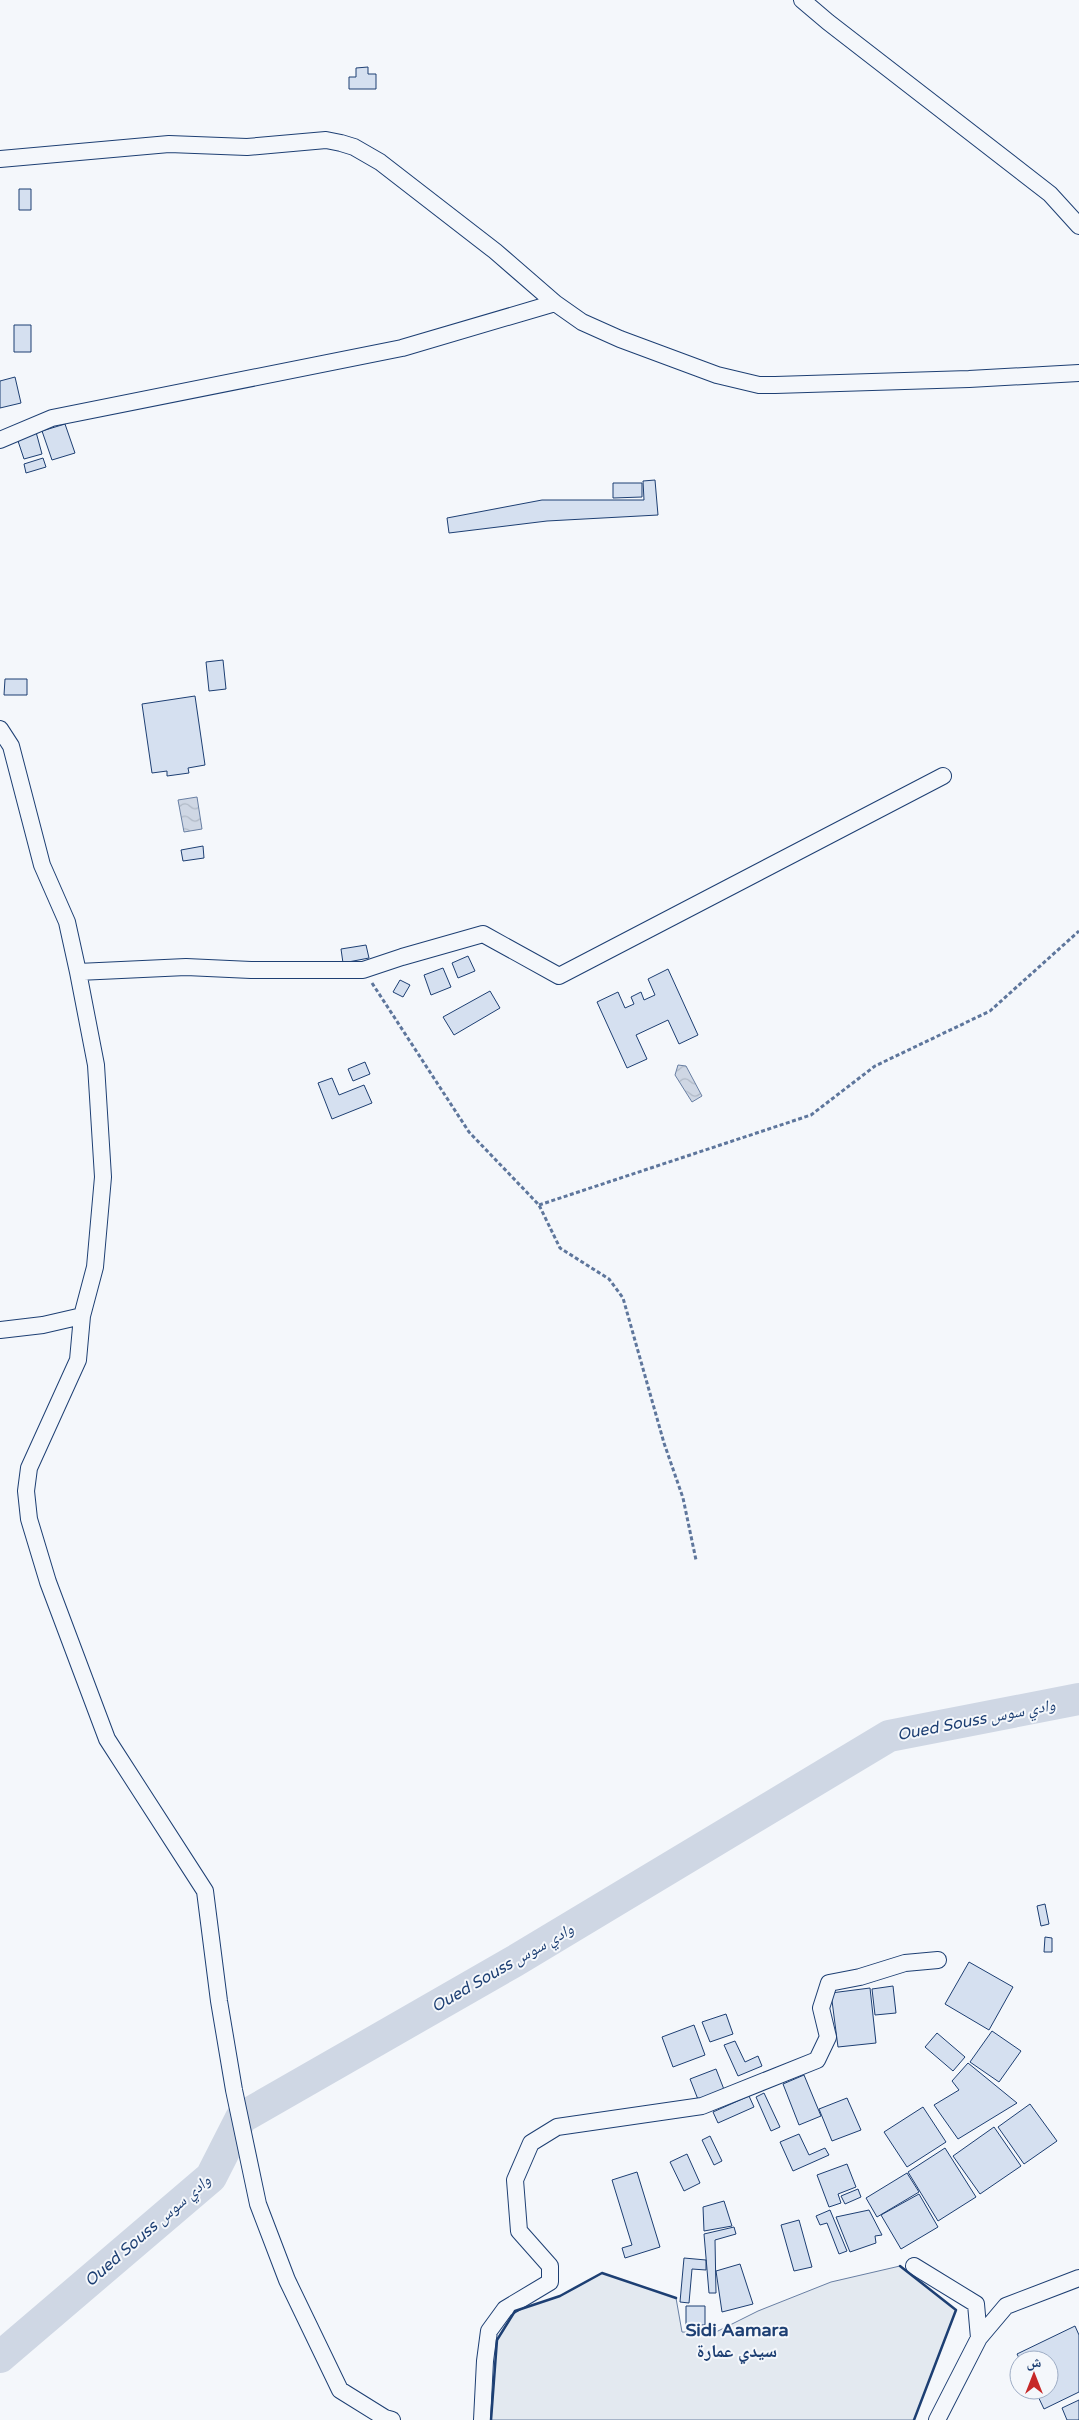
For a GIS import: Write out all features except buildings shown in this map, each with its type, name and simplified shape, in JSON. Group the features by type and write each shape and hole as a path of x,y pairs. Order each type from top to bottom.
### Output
{"street":[{"path":"802,0 1050,194 1079,226"},
{"path":"0,160 170,144 247,147 326,140 354,147 380,162 495,251 555,303 582,322 620,340 717,374 759,385 969,379 1079,373"},
{"path":"0,440 52,418 402,348 555,303"},
{"path":"0,729 11,746 42,865 67,922 96,1065 103,1177 96,1268 82,1316 78,1360 28,1468 26,1491 29,1519 36,1547 107,1739 205,1891 219,2001 234,2090 258,2204 287,2280 340,2390 385,2418 392,2420"},
{"path":"78,972 186,967 251,970 363,970 402,956 483,934 559,976 943,776"},
{"path":"0,1330 43,1325 82,1316"},
{"path":"482,2420 485,2361 489,2331 505,2309 550,2282 550,2266 519,2231 515,2180 531,2143 557,2127 702,2106 817,2060 828,2037 821,2008 829,1983 860,1977 905,1963 938,1960"},
{"path":"914,2266 976,2304 979,2338"},
{"path":"937,2420 979,2338 1006,2306 1079,2278"}],"path":[{"path":"539,1205 811,1115 875,1066 990,1010 1079,930"},
{"path":"363,970 470,1132 539,1205 560,1248 609,1279 623,1298 664,1443 683,1498 696,1560"}],"shaded area":[{"path":"900,2266 956,2310 914,2420 491,2420 497,2340 515,2311 560,2296 602,2273 676,2298 682,2332 714,2333 758,2311 831,2282"}],"water":[{"path":"197,797 202,829 184,832 178,800"},
{"path":"678,1065 686,1066 702,1096 692,1102 675,1075"}],"waterway":[{"name":"Oued Souss وادي سوس","path":"0,2357 211,2177 241,2118 513,1962 889,1736 1079,1699"}],"wall":[{"path":"900,2266 956,2310 914,2420"},
{"path":"491,2420 497,2340 515,2311 560,2296 602,2273 676,2298"}],"district":[{"name":"Sidi Aamara سيدي عمارة","path":"737,2340"}]}
